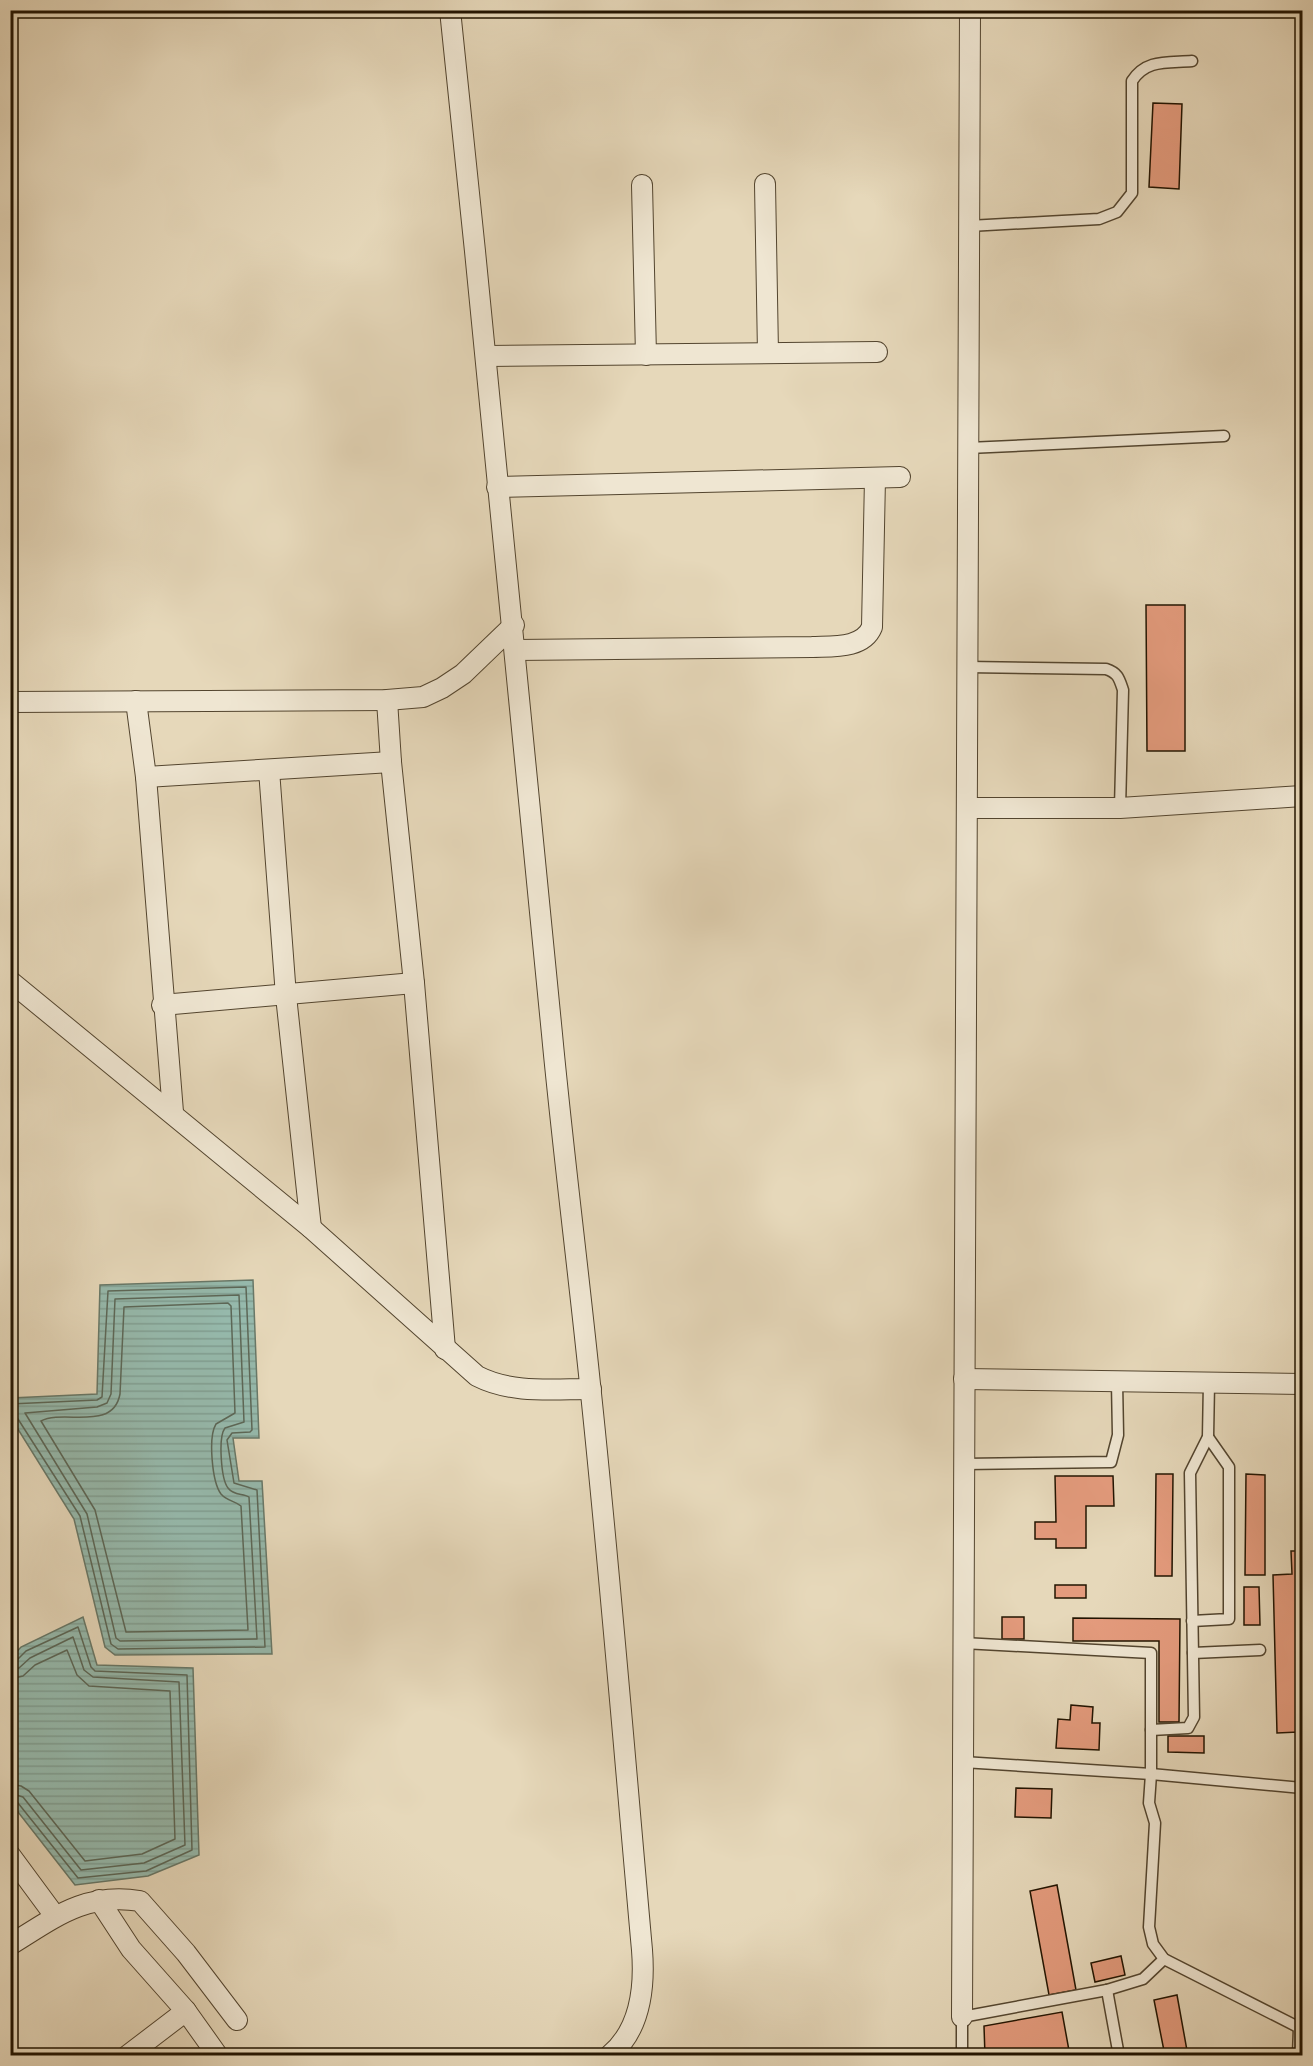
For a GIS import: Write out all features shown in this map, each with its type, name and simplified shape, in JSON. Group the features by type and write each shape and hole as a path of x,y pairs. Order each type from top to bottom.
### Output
{"street":[{"path":"450,10 487,357 497,487 514,625 552,1040 591,1389 644,1979 639,2007 631,2029 609,2055"},
{"path":"962,2017 970,10"},
{"path":"765,184 768,353"},
{"path":"642,185 646,355"},
{"path":"487,357 877,352"},
{"path":"497,487 900,477"},
{"path":"516,650 812,647 860,641 868,636 872,627 875,478"},
{"path":"10,702 387,700 423,697 463,674 514,625"},
{"path":"387,700 445,1348"},
{"path":"136,701 146,777 162,1005 173,1112"},
{"path":"146,777 391,762"},
{"path":"269,770 286,996 311,1228"},
{"path":"967,808 1120,808 1302,796"},
{"path":"10,981 173,1112 311,1228 477,1376 496,1386 513,1389 591,1389"},
{"path":"162,1005 286,996 414,983"},
{"path":"964,1379 1302,1384"},
{"path":"10,1855 55,1916"},
{"path":"99,1900 131,1949 186,2012 218,2055"},
{"path":"10,1946 55,1916 88,1902 99,1900 143,1902 237,2020"},
{"path":"132,2054 186,2012"}],"lane":[{"path":"969,226 1099,219 1117,212 1132,193 1132,81 1139,70 1147,65 1192,61"},
{"path":"968,448 1224,436"},
{"path":"967,667 1106,669 1119,676 1123,690 1120,808"},
{"path":"964,1464 1111,1462 1119,1435 1117,1382"},
{"path":"1151,1730 1188,1728 1194,1717 1190,1473 1208,1437 1209,1383"},
{"path":"1192,1621 1228,1620 1229,1467 1208,1437"},
{"path":"963,1643 1150,1653 1151,1774 1149,1803 1155,1823 1149,1927 1153,1944 1164,1959 1301,2028 1299,2055"},
{"path":"1193,1653 1260,1650"},
{"path":"963,1762 1151,1774 1302,1788"},
{"path":"962,2055 962,2017 1107,1990 1143,1979 1164,1959"},
{"path":"1107,1990 1119,2055"}],"water":[{"path":"253,1280 259,1438 233,1438 239,1481 262,1481 272,1654 115,1655 105,1647 74,1519 11,1418 11,1398 97,1394 100,1285"},
{"path":"83,1617 97,1665 193,1668 199,1855 148,1876 75,1885 11,1803 10,1659 21,1647"}],"building":[{"path":"1153,103 1182,104 1179,189 1149,187"},
{"path":"1146,605 1185,605 1185,751 1147,751"},
{"path":"1156,1474 1173,1474 1172,1576 1155,1576"},
{"path":"1246,1474 1265,1475 1265,1575 1245,1575"},
{"path":"1055,1476 1113,1476 1114,1506 1086,1506 1086,1548 1056,1548 1056,1539 1035,1539 1035,1522 1056,1522"},
{"path":"1291,1551 1302,1551 1302,1754 1299,1754 1298,1732 1277,1733 1273,1575 1292,1574"},
{"path":"1055,1585 1086,1585 1086,1598 1055,1598"},
{"path":"1244,1587 1259,1587 1260,1625 1244,1625"},
{"path":"1002,1617 1024,1617 1024,1639 1002,1639"},
{"path":"1073,1618 1180,1619 1179,1722 1159,1722 1159,1641 1073,1641"},
{"path":"1071,1705 1093,1707 1092,1723 1100,1723 1099,1750 1056,1748 1058,1719 1070,1720"},
{"path":"1168,1736 1204,1736 1204,1753 1168,1752"},
{"path":"1016,1788 1052,1789 1051,1818 1015,1817"},
{"path":"1057,1885 1076,1990 1049,1995 1030,1891"},
{"path":"1121,1956 1125,1975 1095,1982 1091,1963"},
{"path":"1177,1995 1188,2056 1165,2056 1154,2000"},
{"path":"1062,2012 1070,2056 985,2056 984,2026"}]}
